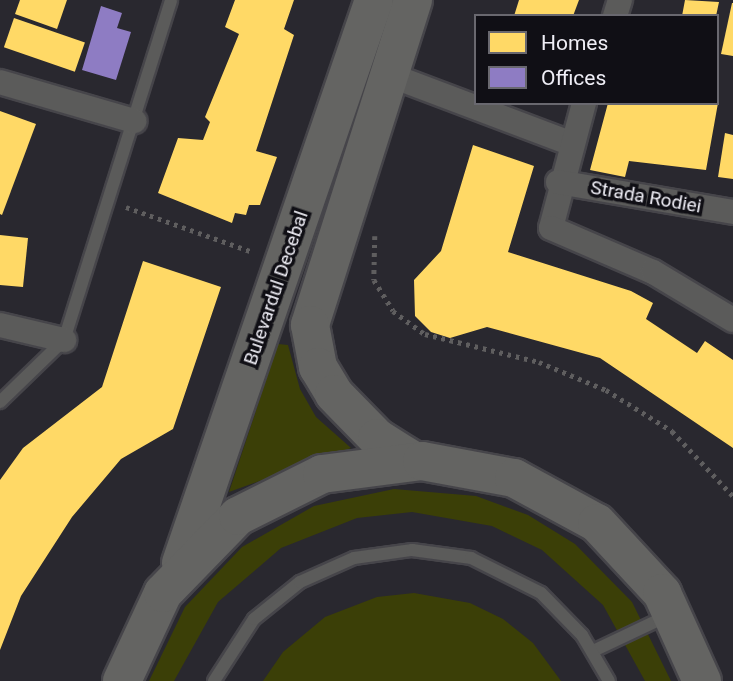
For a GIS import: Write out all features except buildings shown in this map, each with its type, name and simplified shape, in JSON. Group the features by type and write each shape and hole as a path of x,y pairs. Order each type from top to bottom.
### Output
{"main road":[{"name":"Bulevardul Decebal","path":"176,575 374,0"},
{"name":"Bulevardul Decebal","path":"413,0 387,74 310,325 318,367 334,394 376,438 414,461"},
{"path":"122,681 141,632 176,575 224,527 282,490 338,470 414,461 492,471 571,505 632,556 674,613 702,681"}],"street":[{"path":"387,74 570,143"},
{"path":"0,82 134,121"},
{"path":"583,105 558,181 549,222 557,235 653,272 733,320"},
{"name":"Strada Rodiei","path":"558,181 733,212"},
{"path":"0,325 64,340"}],"lane":[{"path":"0,402 64,340 171,0"},
{"path":"214,681 241,634 284,593 335,564 393,551 452,554 508,573 556,606 593,651 609,681"},
{"path":"593,651 674,613"}],"path":[{"path":"109,201 284,264"},
{"path":"375,236 374,280 393,311 414,326 448,343 482,345 606,390 672,431 733,496"}],"green space":[{"path":"278,344 288,345 300,389 316,417 351,448 229,492"},
{"path":"394,489 476,496 528,515 575,544 632,602 671,681 645,681 603,605 542,550 492,526 412,512 357,518 281,548 218,602 174,681 149,681 185,607 242,547 314,506"},
{"path":"414,593 470,603 503,619 533,643 561,681 263,681 283,652 325,617 377,597"}]}
